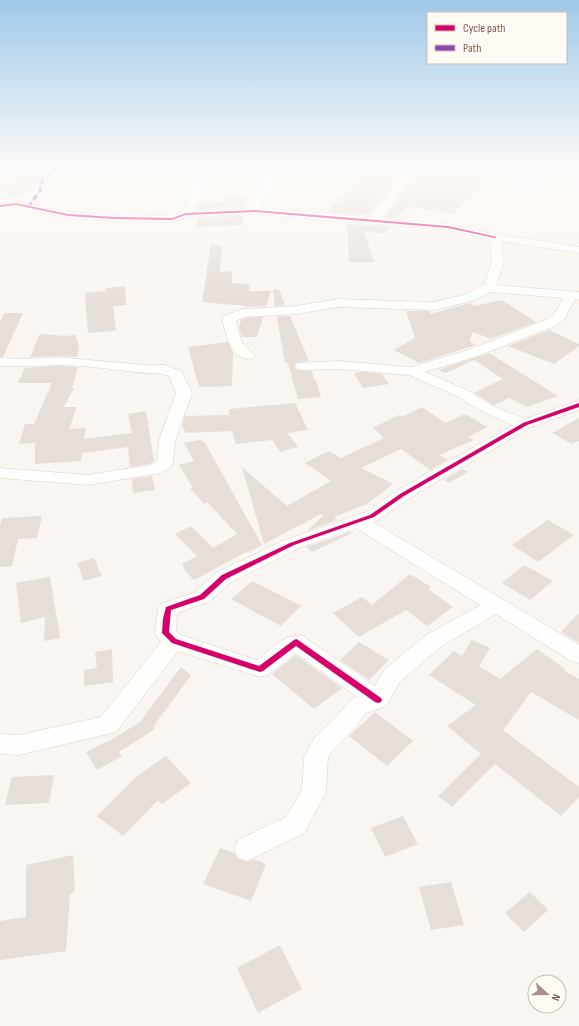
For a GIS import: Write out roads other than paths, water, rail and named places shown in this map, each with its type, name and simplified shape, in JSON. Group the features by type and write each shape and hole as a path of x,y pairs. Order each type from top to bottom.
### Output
{"street":[{"path":"63,214 114,218 172,219 186,214"},
{"path":"286,214 448,227 495,237 579,250"},
{"path":"372,222 378,214"},
{"path":"248,355 236,345 229,319 243,313 297,310 338,303 434,306 471,297 488,288 491,284 498,261 495,237"},
{"path":"488,288 575,295"},
{"path":"412,371 473,353 550,323 559,317 575,295"},
{"path":"0,362 27,363 56,361 90,363 145,370 165,369 176,374 177,380 184,393 167,441 165,464 154,469 88,480 65,477 49,478 0,474"},
{"path":"302,366 339,365 412,371 462,393 488,409 525,424"},
{"path":"378,700 296,642 260,669 174,641 165,633 168,609 202,597 224,577 292,544 372,516 402,495 525,424 579,405"},
{"path":"358,521 579,655"},
{"path":"247,849 295,825 314,792 316,758 323,744 346,722 358,706 378,700 391,677 433,641 482,614 495,604"},
{"path":"0,744 19,745 108,725 174,641"}]}
